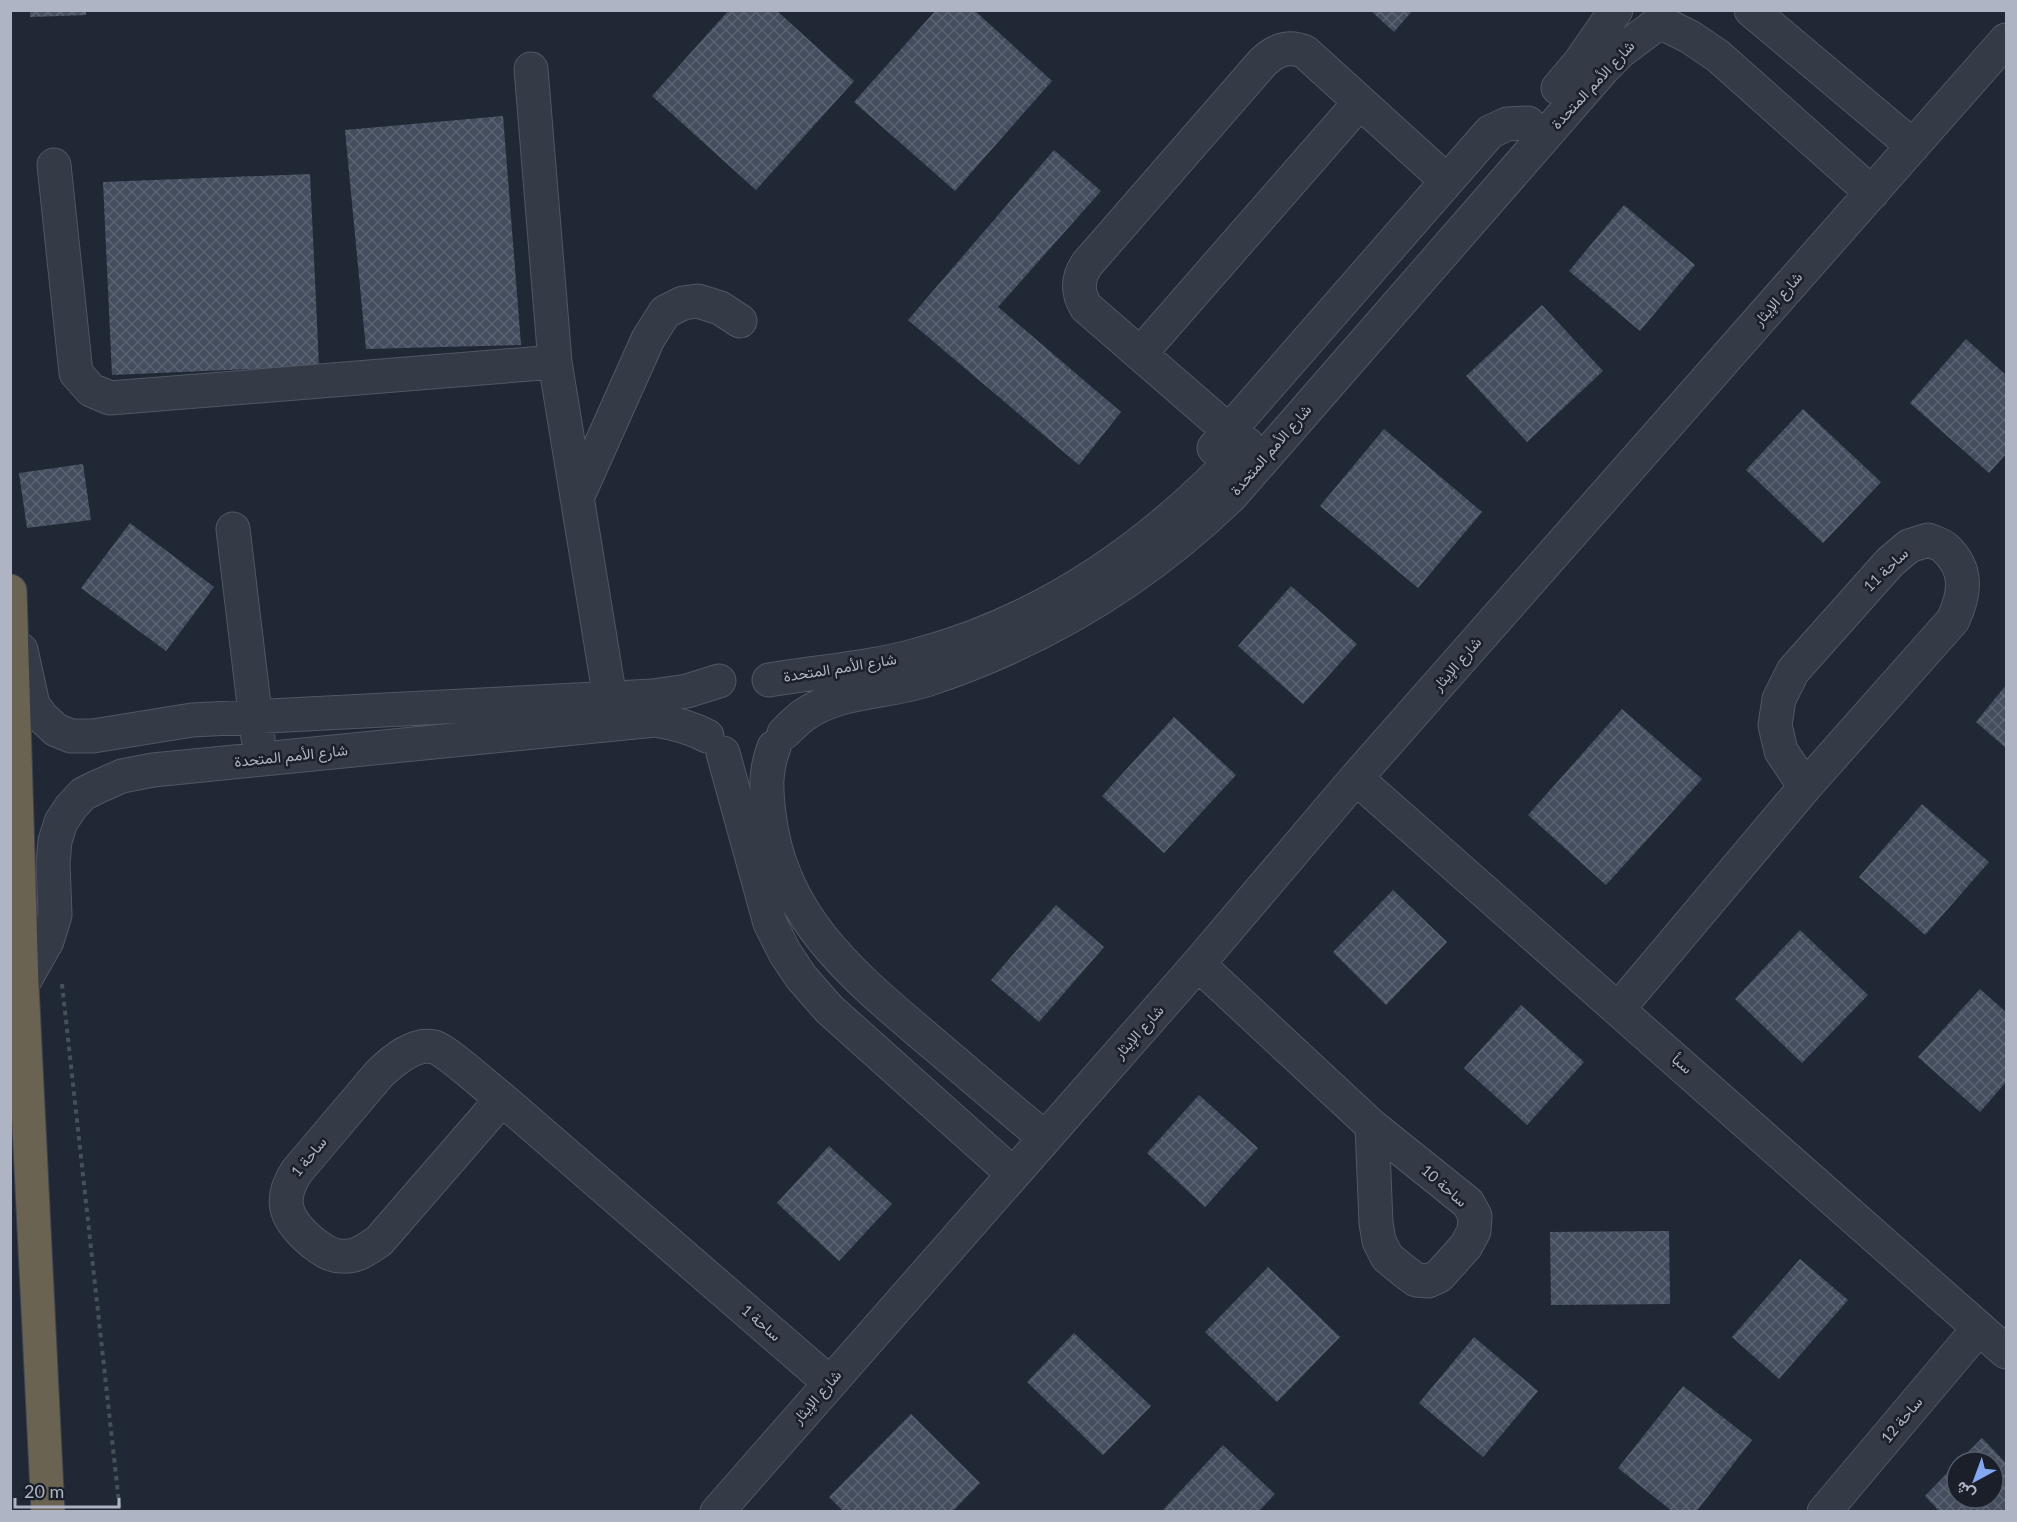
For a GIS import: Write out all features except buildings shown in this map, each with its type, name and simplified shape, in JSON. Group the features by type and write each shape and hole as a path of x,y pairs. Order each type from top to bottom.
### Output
{"highway":[{"path":"12,605 22,985 48,1512"}],"street":[{"name":"شارع الأمم المتحدة","path":"769,680 916,656 962,642 1005,624 1065,594 1146,540 1194,499 1248,443 1580,62 1616,10"},
{"name":"شارع الأمم المتحدة","path":"779,740 805,715 831,701 924,681 1012,648 1078,614 1191,533 1231,496 1604,68 1655,20 1689,21 1701,10"},
{"path":"1751,10 1913,146"},
{"path":"1655,20 1690,37 1718,56 1872,193"},
{"name":"شارع الإيثار","path":"717,1512 1198,964 1356,778 2007,40"},
{"path":"1228,431 1086,307 1079,290 1079,281 1082,272 1255,70 1278,50 1296,49 1305,52 1448,181"},
{"path":"531,69 555,362 610,699"},
{"path":"1140,354 1360,102"},
{"path":"1194,499 1199,467 1228,431 1490,132 1507,124 1528,123"},
{"path":"54,165 76,373 90,390 110,399 555,362"},
{"path":"577,498 648,339 665,312 683,303 698,300 720,308 740,321"},
{"path":"233,530 261,758"},
{"name":"ساحة 11","path":"1619,1008 1805,787 1953,620 1961,604 1964,585 1960,569 1945,548 1928,540 1909,546 1902,551 1793,671 1779,699 1775,725 1781,751 1805,787"},
{"path":"12,605 33,705 56,730 71,736 93,736 192,720 653,696 687,691 744,672 769,680 784,699 787,710 787,722 767,764 770,825 774,847 802,912 852,974 1045,1138"},
{"path":"720,681 705,699 702,723 715,745 770,923 785,953 801,977 829,1009 1013,1174"},
{"name":"شارع الأمم المتحدة","path":"22,985 47,941 55,915 53,863 55,841 61,822 83,794 133,774 261,758 655,720 677,723 694,729 715,745"},
{"path":"715,745 744,759 766,753 779,740"},
{"name":"سبأ","path":"1356,778 2007,1352"},
{"path":"1198,964 1372,1126"},
{"name":"ساحة 1","path":"502,1099 379,1242 359,1255 341,1256 323,1251 291,1221 286,1210 286,1195 289,1183 297,1171 380,1073 395,1059 412,1049 434,1047 502,1099 830,1383"},
{"name":"ساحة 12","path":"1824,1512 1979,1328"}],"path":[{"path":"62,984 120,1512"}]}
